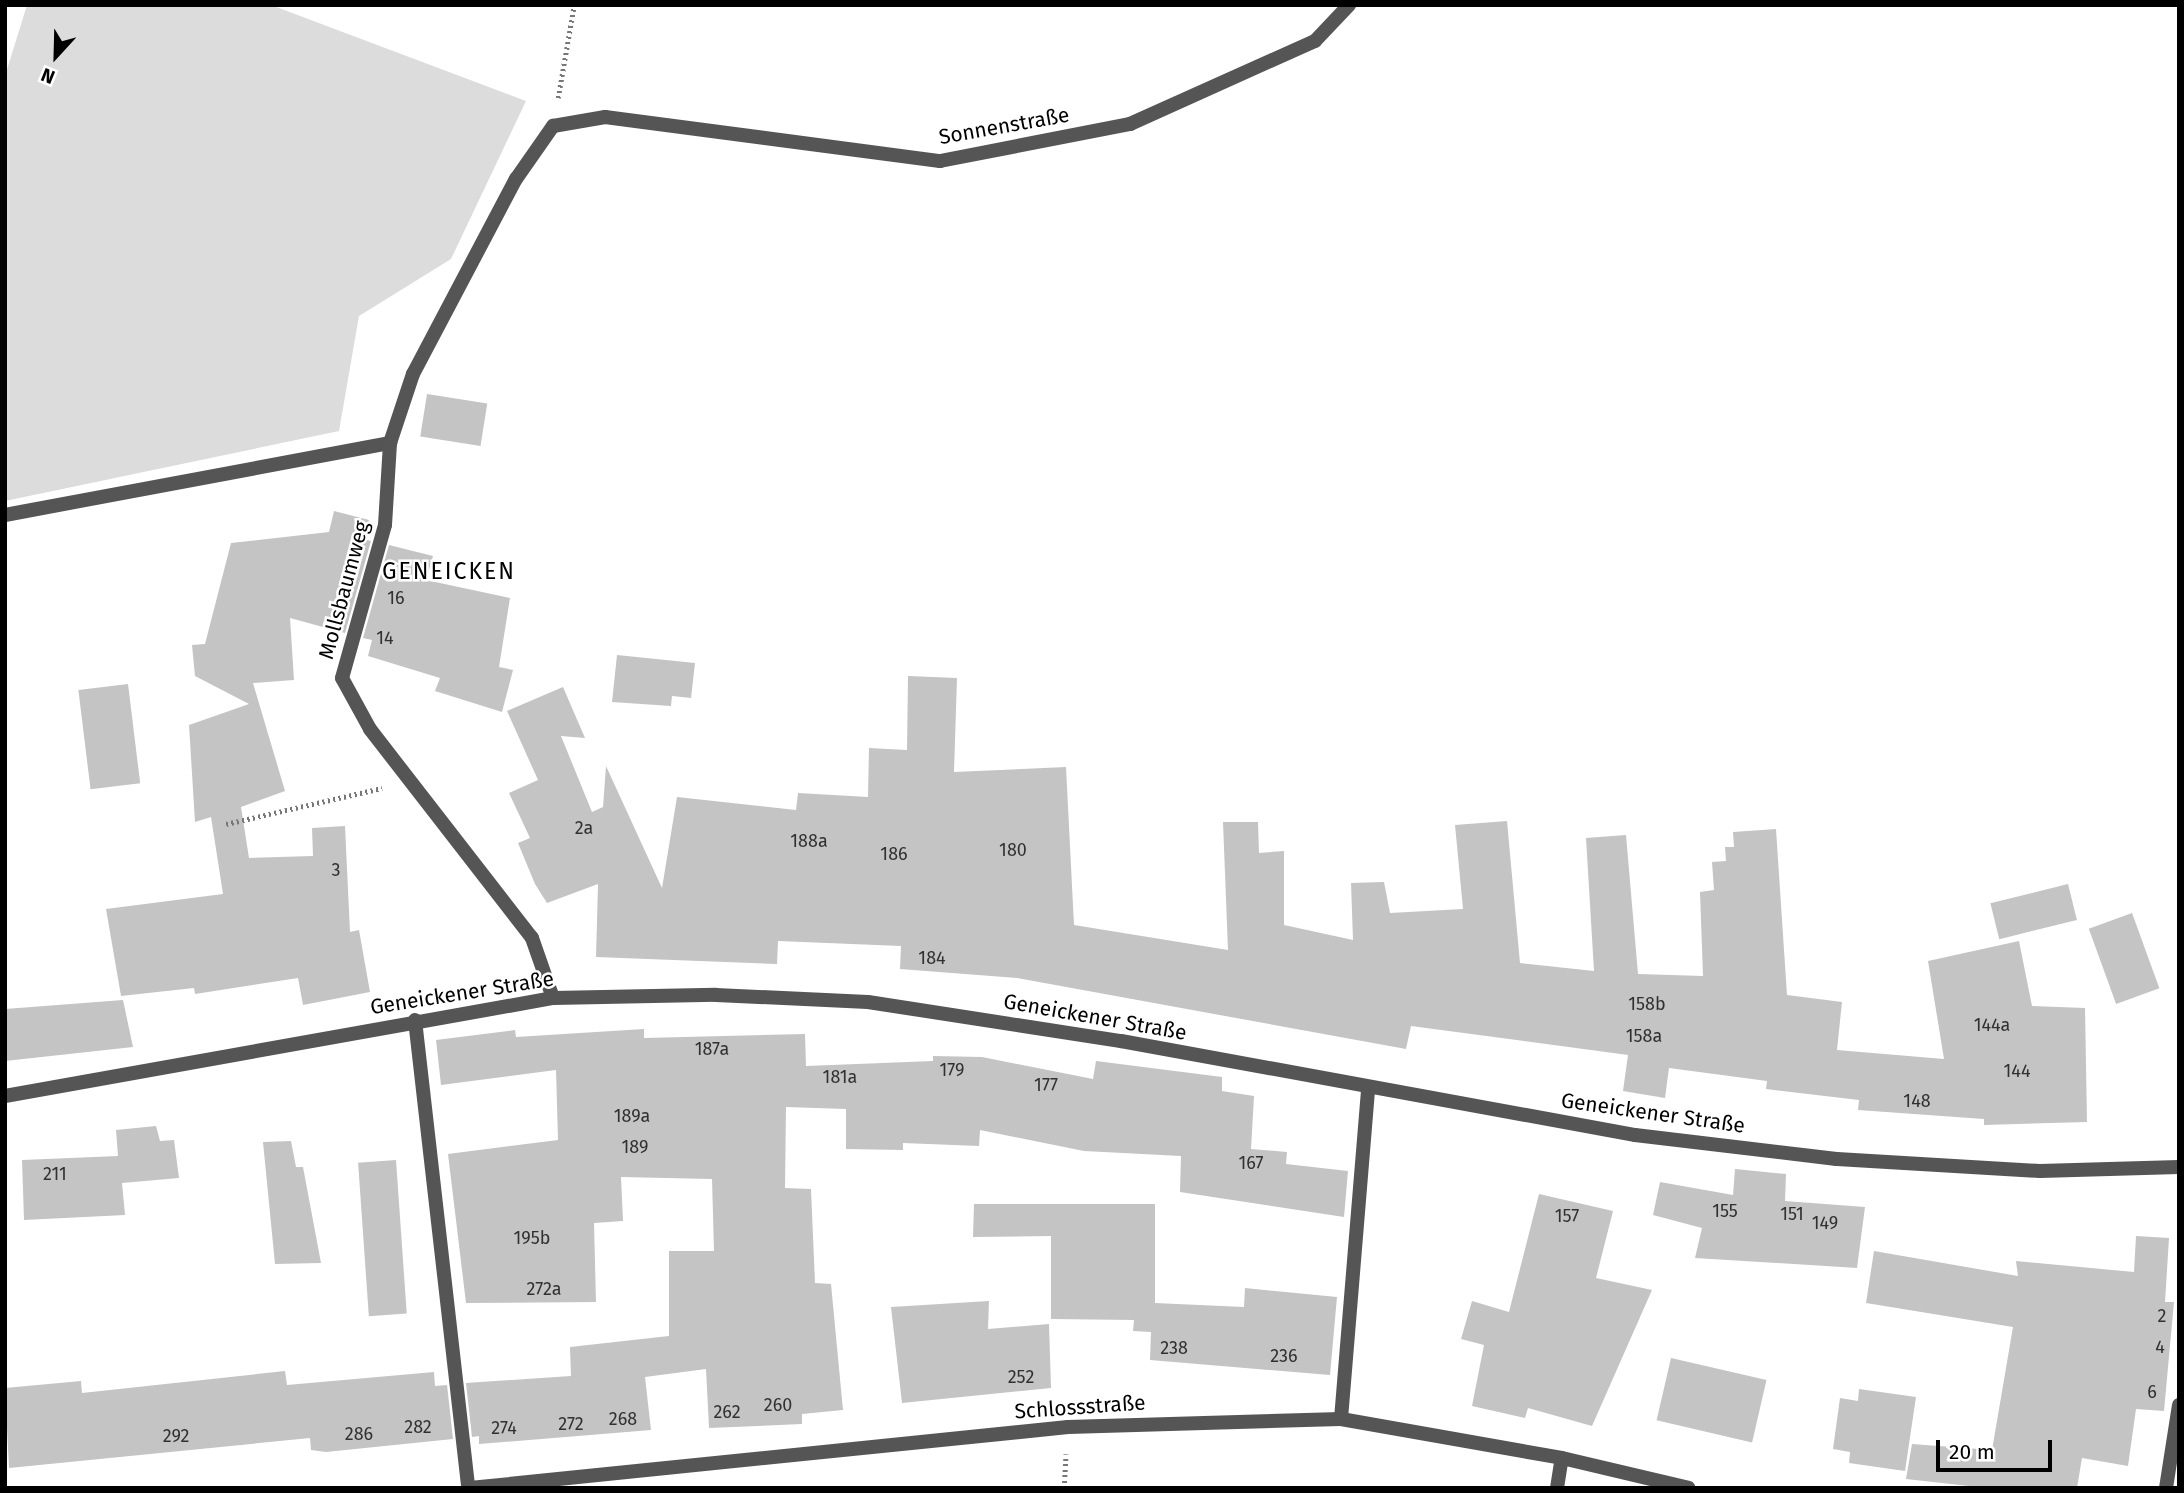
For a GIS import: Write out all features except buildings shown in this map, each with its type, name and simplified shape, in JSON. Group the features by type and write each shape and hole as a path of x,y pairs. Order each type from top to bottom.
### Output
{"street":[{"name":"Sonnenstraße","path":"553,126 605,117 940,161 1130,124 1315,41 1349,5"},
{"name":"Mollsbaumweg","path":"553,126 516,178 413,374 390,443 385,525 342,678 370,729 532,938 553,998"},
{"path":"5,515 390,443"},
{"name":"Geneickener Straße","path":"5,1096 415,1020 553,998 716,995 868,1002 1121,1041 1635,1135 1837,1159 2040,1171 2179,1167"},
{"path":"415,1020 469,1488"},
{"path":"1341,1419 1368,1088"},
{"path":"2166,1488 2179,1405"},
{"name":"Schlossstraße","path":"469,1488 1098,1424 1341,1419 1562,1458 1689,1488"},
{"path":"1557,1488 1562,1458"}],"path":[{"path":"553,126 573,5"},
{"path":"226,824 411,782"}],"shaded area":[{"path":"27,5 271,5 526,101 451,259 359,316 339,431 5,501 5,76"}],"district":[{"name":"GENEICKEN","path":"449,571"}]}
